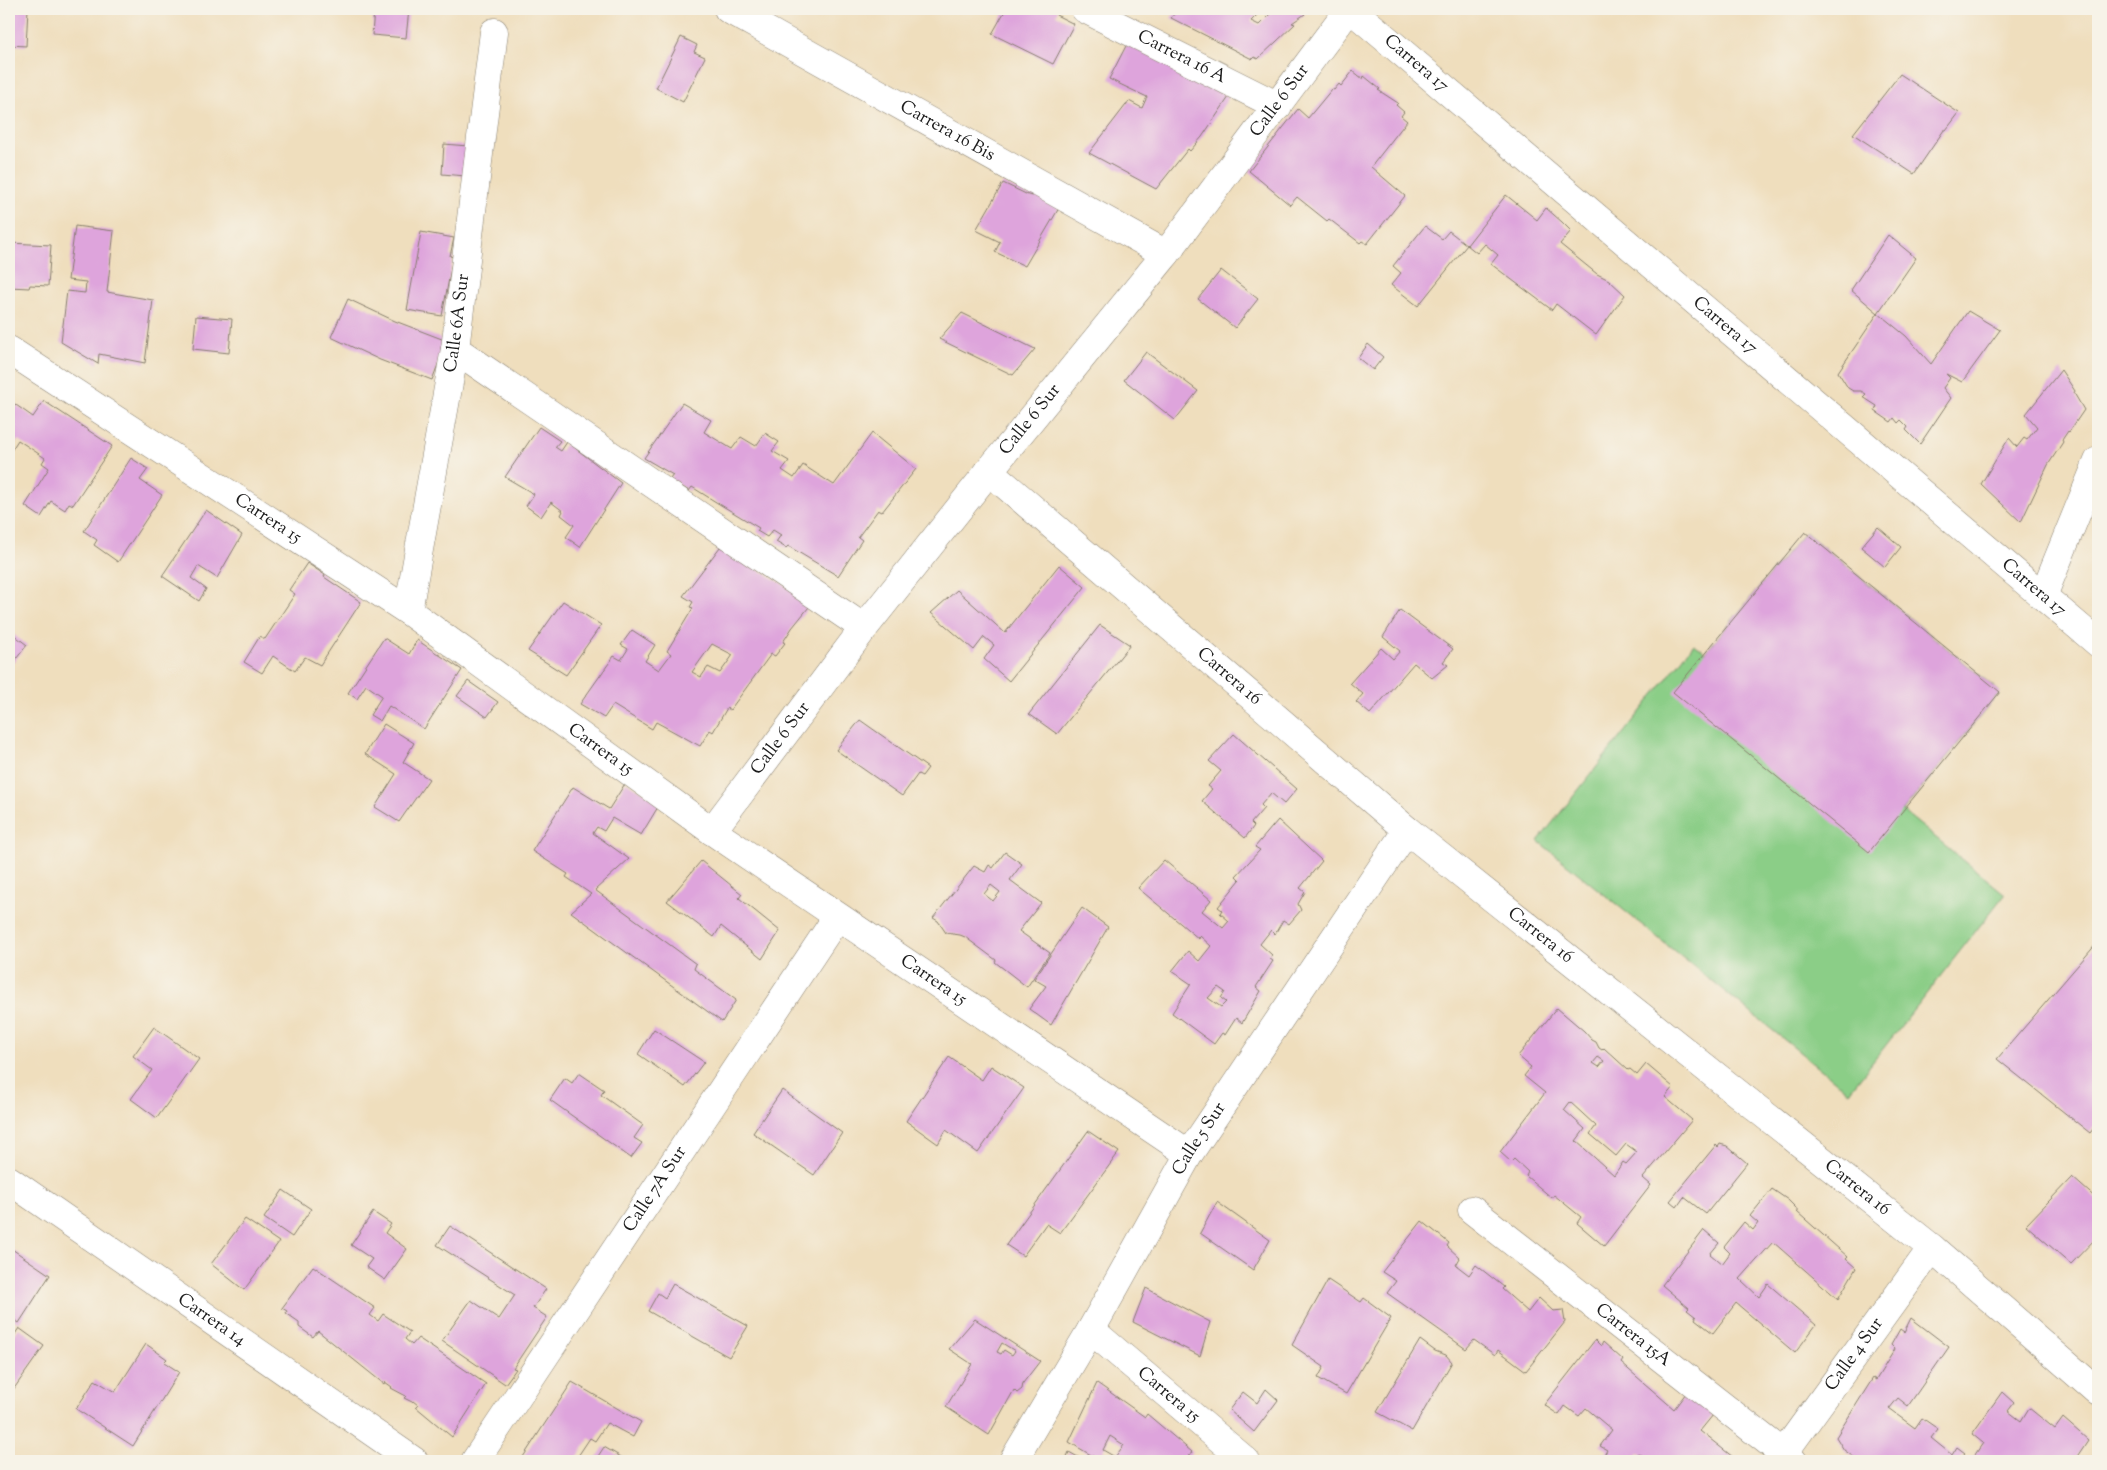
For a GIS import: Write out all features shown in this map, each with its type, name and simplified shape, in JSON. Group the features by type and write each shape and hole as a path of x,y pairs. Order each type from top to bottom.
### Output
{"street":[{"name":"Carrera 16 Bis","path":"728,9 1166,254"},
{"name":"Carrera 16 A","path":"1085,9 1278,106"},
{"name":"Calle 6 Sur","path":"712,831 864,628 1166,254 1350,9"},
{"name":"Carrera 17","path":"1350,9 2098,643"},
{"name":"Calle 6A Sur","path":"408,611 455,349 494,32"},
{"path":"455,349 864,628"},
{"name":"Carrera 15","path":"9,350 408,611 712,831 1189,1154"},
{"path":"2042,596 2098,461"},
{"name":"Carrera 16","path":"989,471 1407,830 1932,1248 2098,1392"},
{"name":"Calle 5 Sur","path":"1013,1461 1091,1330 1189,1154 1407,830"},
{"name":"Calle 7A Sur","path":"475,1461 837,917"},
{"name":"Carrera 14","path":"9,1180 414,1461"},
{"name":"Carrera 15A","path":"1472,1210 1785,1459"},
{"name":"Calle 4 Sur","path":"1785,1459 1932,1248"},
{"name":"Carrera 15","path":"1091,1330 1246,1461"}],"green space":[{"path":"1805,532 2000,692 1903,811 2005,894 1849,1092 1538,841 1694,644 1706,652"}],"building":[{"path":"9,9 28,9 26,46 9,45"},
{"path":"374,9 409,9 406,38 372,35"},
{"path":"1006,9 1056,9 1058,10 1056,15 1074,24 1053,64 992,34"},
{"path":"1178,9 1263,9 1251,21 1259,25 1272,12 1266,9 1300,9 1305,14 1292,23 1295,24 1258,59 1254,57 1252,59 1171,18"},
{"path":"681,37 697,45 694,52 705,57 683,102 656,88"},
{"path":"1127,44 1178,68 1229,97 1202,137 1190,151 1188,149 1156,189 1089,153 1129,101 1142,108 1147,97 1109,79"},
{"path":"1353,71 1363,79 1364,76 1380,89 1378,90 1398,103 1396,105 1404,112 1401,116 1407,121 1371,167 1405,196 1367,244 1362,241 1360,243 1329,219 1327,221 1297,197 1290,205 1249,171 1298,109 1308,118 1332,89 1334,90 1339,84 1341,86"},
{"path":"1900,74 1959,113 1944,130 1914,174 1853,134"},
{"path":"9,86 13,86 10,110 9,109"},
{"path":"444,144 468,146 466,176 442,174"},
{"path":"1003,183 1028,195 1033,196 1034,193 1059,208 1025,266 995,252 1000,242 976,230"},
{"path":"1506,195 1537,220 1546,208 1571,231 1560,244 1597,274 1609,280 1625,295 1596,335 1556,304 1552,310 1491,264 1498,255 1485,244 1477,253 1467,245"},
{"path":"9,200 11,200 10,225 9,225"},
{"path":"75,226 114,231 107,292 153,300 145,363 99,354 98,364 61,342 67,291 85,293 86,282 68,280"},
{"path":"1425,226 1442,239 1449,231 1467,245 1418,306 1391,285 1401,273 1393,266"},
{"path":"421,232 454,238 450,256 453,257 442,316 407,310"},
{"path":"1888,235 1916,258 1878,313 1851,290"},
{"path":"9,243 51,245 48,286 30,285 29,288 9,287"},
{"path":"1221,270 1258,299 1235,328 1198,299"},
{"path":"348,299 395,321 447,341 432,380 380,360 331,337"},
{"path":"1968,311 2000,330 1962,382 1946,374 1950,378 1943,388 1951,398 1920,444 1906,430 1908,427 1901,420 1898,423 1894,418 1891,422 1875,411 1877,406 1863,397 1866,394 1848,388 1838,372 1878,313 1906,336 1931,364"},
{"path":"962,313 1035,349 1013,375 939,339"},
{"path":"196,316 232,319 229,353 193,349"},
{"path":"1368,344 1383,357 1373,370 1358,358"},
{"path":"1146,352 1198,391 1175,420 1124,380"},
{"path":"2061,370 2075,391 2074,393 2084,410 2062,440 2063,442 2048,465 2021,522 1981,484 2009,438 2017,447 2024,438 2027,440 2037,427 2026,414"},
{"path":"9,400 33,417 44,401 112,446 73,505 69,503 65,510 51,501 41,517 25,506 49,468 42,463 45,458 18,440 9,454"},
{"path":"682,403 711,420 704,432 732,449 741,437 756,446 765,433 779,442 772,451 789,461 782,470 794,478 803,465 834,485 872,433 916,469 882,512 878,510 858,537 862,540 838,576 788,546 786,548 776,542 781,535 773,530 767,537 757,531 759,528 692,487 689,491 670,479 673,475 644,458"},
{"path":"539,427 560,441 555,447 561,451 567,442 621,483 580,547 566,537 574,525 561,515 563,511 551,502 541,517 526,506 534,494 505,477"},
{"path":"131,458 148,469 140,480 162,495 118,562 94,545 97,540 84,531"},
{"path":"206,510 242,535 217,578 198,566 191,578 206,589 199,601 162,576"},
{"path":"1878,527 1901,547 1885,567 1861,547"},
{"path":"1805,532 2000,692 1869,852 1673,692"},
{"path":"720,547 813,602 792,628 783,642 785,643 775,656 771,654 730,710 727,708 713,732 710,730 700,746 656,722 652,729 613,705 604,718 580,704 614,656 621,660 628,649 621,645 632,630 655,645 645,661 659,670 671,654 667,651 693,608 690,607 693,602 683,596","holes":["712,644 733,655 720,673 708,667 701,677 692,672"]},
{"path":"307,563 361,602 320,665 305,657 295,671 273,656 262,673 244,662 260,636 265,639 295,594 289,590"},
{"path":"1059,565 1085,587 1009,681 984,659 994,645 984,637 974,650 931,613 957,590 1005,633"},
{"path":"563,601 601,625 566,675 528,651"},
{"path":"1400,610 1453,649 1443,662 1448,665 1432,678 1414,663 1370,714 1356,702 1363,694 1350,683 1381,648 1393,659 1400,651 1383,637"},
{"path":"1100,625 1130,645 1057,734 1029,714"},
{"path":"9,631 27,645 13,663 9,659"},
{"path":"384,638 409,654 417,640 462,670 424,729 389,706 380,721 370,715 382,696 366,685 357,699 348,693"},
{"path":"468,681 498,702 487,717 457,696"},
{"path":"860,720 928,768 922,776 918,774 902,796 836,750"},
{"path":"384,724 414,743 403,762 429,779 399,822 375,807 396,774 365,754"},
{"path":"1234,734 1297,789 1284,804 1271,793 1261,805 1264,808 1251,823 1254,826 1245,838 1202,801 1212,789 1208,786 1221,771 1209,761"},
{"path":"626,782 661,802 641,835 612,818 604,831 597,827 593,833 629,859 595,890 696,964 694,969 736,1000 722,1022 571,912 591,894 566,877 568,874 532,851 573,787 609,809"},
{"path":"1278,820 1322,861 1300,888 1305,892 1298,904 1301,910 1289,924 1283,920 1275,934 1271,930 1260,944 1272,955 1270,959 1273,961 1256,987 1261,991 1242,1023 1236,1018 1225,1035 1222,1033 1214,1044 1172,1013 1191,984 1172,971 1188,951 1199,961 1211,946 1200,936 1199,939 1138,888 1164,860 1211,900 1202,911 1223,928 1229,921 1220,913 1222,910 1218,907 1240,880 1236,876 1260,850 1255,847","holes":["1218,987 1225,992 1221,998 1226,1002 1221,1007 1208,998"]},
{"path":"1005,852 1022,864 1010,880 1041,903 1019,931 1050,953 1027,987 995,962 996,960 965,937 946,933 938,921 933,918 974,866 985,872 989,865 993,868","holes":["991,885 1000,892 993,901 984,894"]},
{"path":"701,861 742,894 739,898 780,931 762,959 721,926 714,937 667,901"},
{"path":"1082,908 1108,927 1051,1025 1029,1009 1046,986 1034,979"},
{"path":"2098,942 2098,1123 2090,1133 1997,1059"},
{"path":"1557,1008 1596,1042 1599,1048 1602,1050 1604,1048 1628,1070 1630,1069 1637,1075 1646,1064 1673,1087 1665,1097 1692,1120 1643,1178 1651,1185 1604,1246 1577,1223 1581,1217 1554,1195 1552,1198 1526,1176 1528,1172 1514,1159 1511,1162 1500,1152 1545,1093 1524,1076 1531,1067 1518,1056","holes":["1598,1057 1604,1061 1599,1067 1593,1063","1570,1102 1596,1126 1590,1134 1616,1156 1626,1144 1637,1152 1626,1164 1623,1162 1614,1175 1576,1141 1585,1129 1564,1110"]},
{"path":"154,1027 199,1059 157,1118 131,1099 152,1070 133,1056"},
{"path":"654,1029 704,1062 685,1087 638,1054"},
{"path":"949,1057 982,1080 991,1066 1024,1088 978,1153 946,1130 938,1144 906,1121"},
{"path":"579,1073 604,1090 601,1095 643,1125 634,1138 642,1143 631,1158 550,1100 565,1078 572,1083"},
{"path":"782,1090 842,1133 814,1175 753,1133"},
{"path":"1088,1131 1119,1152 1060,1233 1046,1224 1023,1256 1006,1245"},
{"path":"1720,1144 1727,1146 1747,1163 1706,1214 1684,1197 1677,1207 1670,1201 1716,1145 1718,1147"},
{"path":"2072,1177 2098,1200 2098,1236 2071,1264 2026,1225"},
{"path":"1772,1189 1788,1200 1797,1209 1797,1212 1848,1257 1846,1259 1856,1268 1838,1299 1773,1242 1740,1279 1759,1297 1768,1284 1816,1325 1795,1353 1736,1303 1713,1333 1695,1319 1696,1317 1687,1310 1689,1308 1662,1285 1704,1230 1719,1243 1710,1254 1722,1264 1730,1253 1724,1247 1744,1222 1753,1230 1758,1223 1750,1216"},
{"path":"283,1190 311,1209 292,1237 264,1218"},
{"path":"1217,1202 1270,1240 1253,1270 1200,1233"},
{"path":"373,1212 391,1224 385,1233 407,1249 385,1280 366,1267 372,1259 351,1245"},
{"path":"245,1219 279,1242 244,1290 211,1264"},
{"path":"1422,1221 1449,1243 1447,1246 1460,1258 1456,1265 1469,1275 1476,1265 1504,1287 1502,1289 1528,1312 1539,1298 1553,1311 1563,1310 1565,1322 1526,1371 1498,1350 1495,1355 1474,1340 1466,1349 1387,1293 1396,1281 1382,1272"},
{"path":"450,1226 546,1289 533,1308 547,1317 513,1368 516,1369 505,1384 442,1341 471,1300 499,1319 515,1295 437,1245"},
{"path":"9,1247 50,1275 19,1323 9,1316"},
{"path":"313,1266 375,1308 370,1315 378,1321 383,1314 410,1332 405,1339 412,1345 418,1338 486,1384 452,1437 416,1407 418,1405 413,1401 404,1398 406,1396 391,1388 385,1382 384,1384 318,1331 313,1337 299,1327 299,1322 286,1313 287,1311 282,1308"},
{"path":"1328,1280 1361,1302 1364,1298 1391,1318 1346,1394 1318,1378 1324,1367 1292,1345"},
{"path":"673,1284 748,1326 729,1357 648,1311 658,1293 665,1298"},
{"path":"1146,1288 1210,1322 1200,1356 1133,1322"},
{"path":"1911,1318 1949,1347 1908,1406 1898,1398 1889,1409 1915,1428 1922,1418 1938,1429 1931,1438 1952,1455 1957,1447 1965,1453 1960,1459 1962,1461 1859,1461 1844,1450 1836,1437 1873,1378 1876,1380 1895,1349 1891,1345 1900,1329 1904,1332"},
{"path":"975,1319 1040,1361 1023,1383 1022,1389 1017,1393 1014,1390 989,1435 946,1407 972,1364 949,1349","holes":["1002,1343 1015,1351 1012,1355 1004,1350 1001,1354 997,1352"]},
{"path":"19,1328 44,1346 13,1390 9,1387 9,1343"},
{"path":"1420,1340 1435,1351 1446,1355 1452,1362 1412,1431 1377,1412"},
{"path":"1595,1340 1601,1346 1603,1342 1623,1360 1621,1363 1674,1409 1686,1393 1713,1415 1700,1431 1738,1461 1650,1461 1639,1453 1632,1461 1601,1461 1607,1450 1600,1446 1612,1430 1586,1408 1579,1416 1565,1406 1559,1415 1544,1405"},
{"path":"146,1344 167,1359 164,1362 179,1372 133,1446 76,1409 95,1380 115,1392"},
{"path":"572,1382 641,1422 633,1437 607,1423 595,1441 590,1438 576,1459 580,1461 531,1461 523,1457"},
{"path":"1097,1383 1145,1417 1147,1414 1192,1452 1186,1461 1101,1461 1069,1442","holes":["1110,1436 1124,1445 1115,1457 1103,1450"]},
{"path":"1266,1389 1278,1400 1254,1432 1229,1410 1243,1392 1257,1403"},
{"path":"2002,1392 2014,1403 2008,1411 2021,1421 2029,1408 2055,1429 2063,1418 2088,1440 2074,1461 1998,1461 1995,1459 1993,1461 1975,1461 1972,1459 1983,1443 1972,1434"},
{"path":"604,1447 628,1461 595,1461"},
{"path":"1069,1452 1085,1461 1065,1461"}]}
